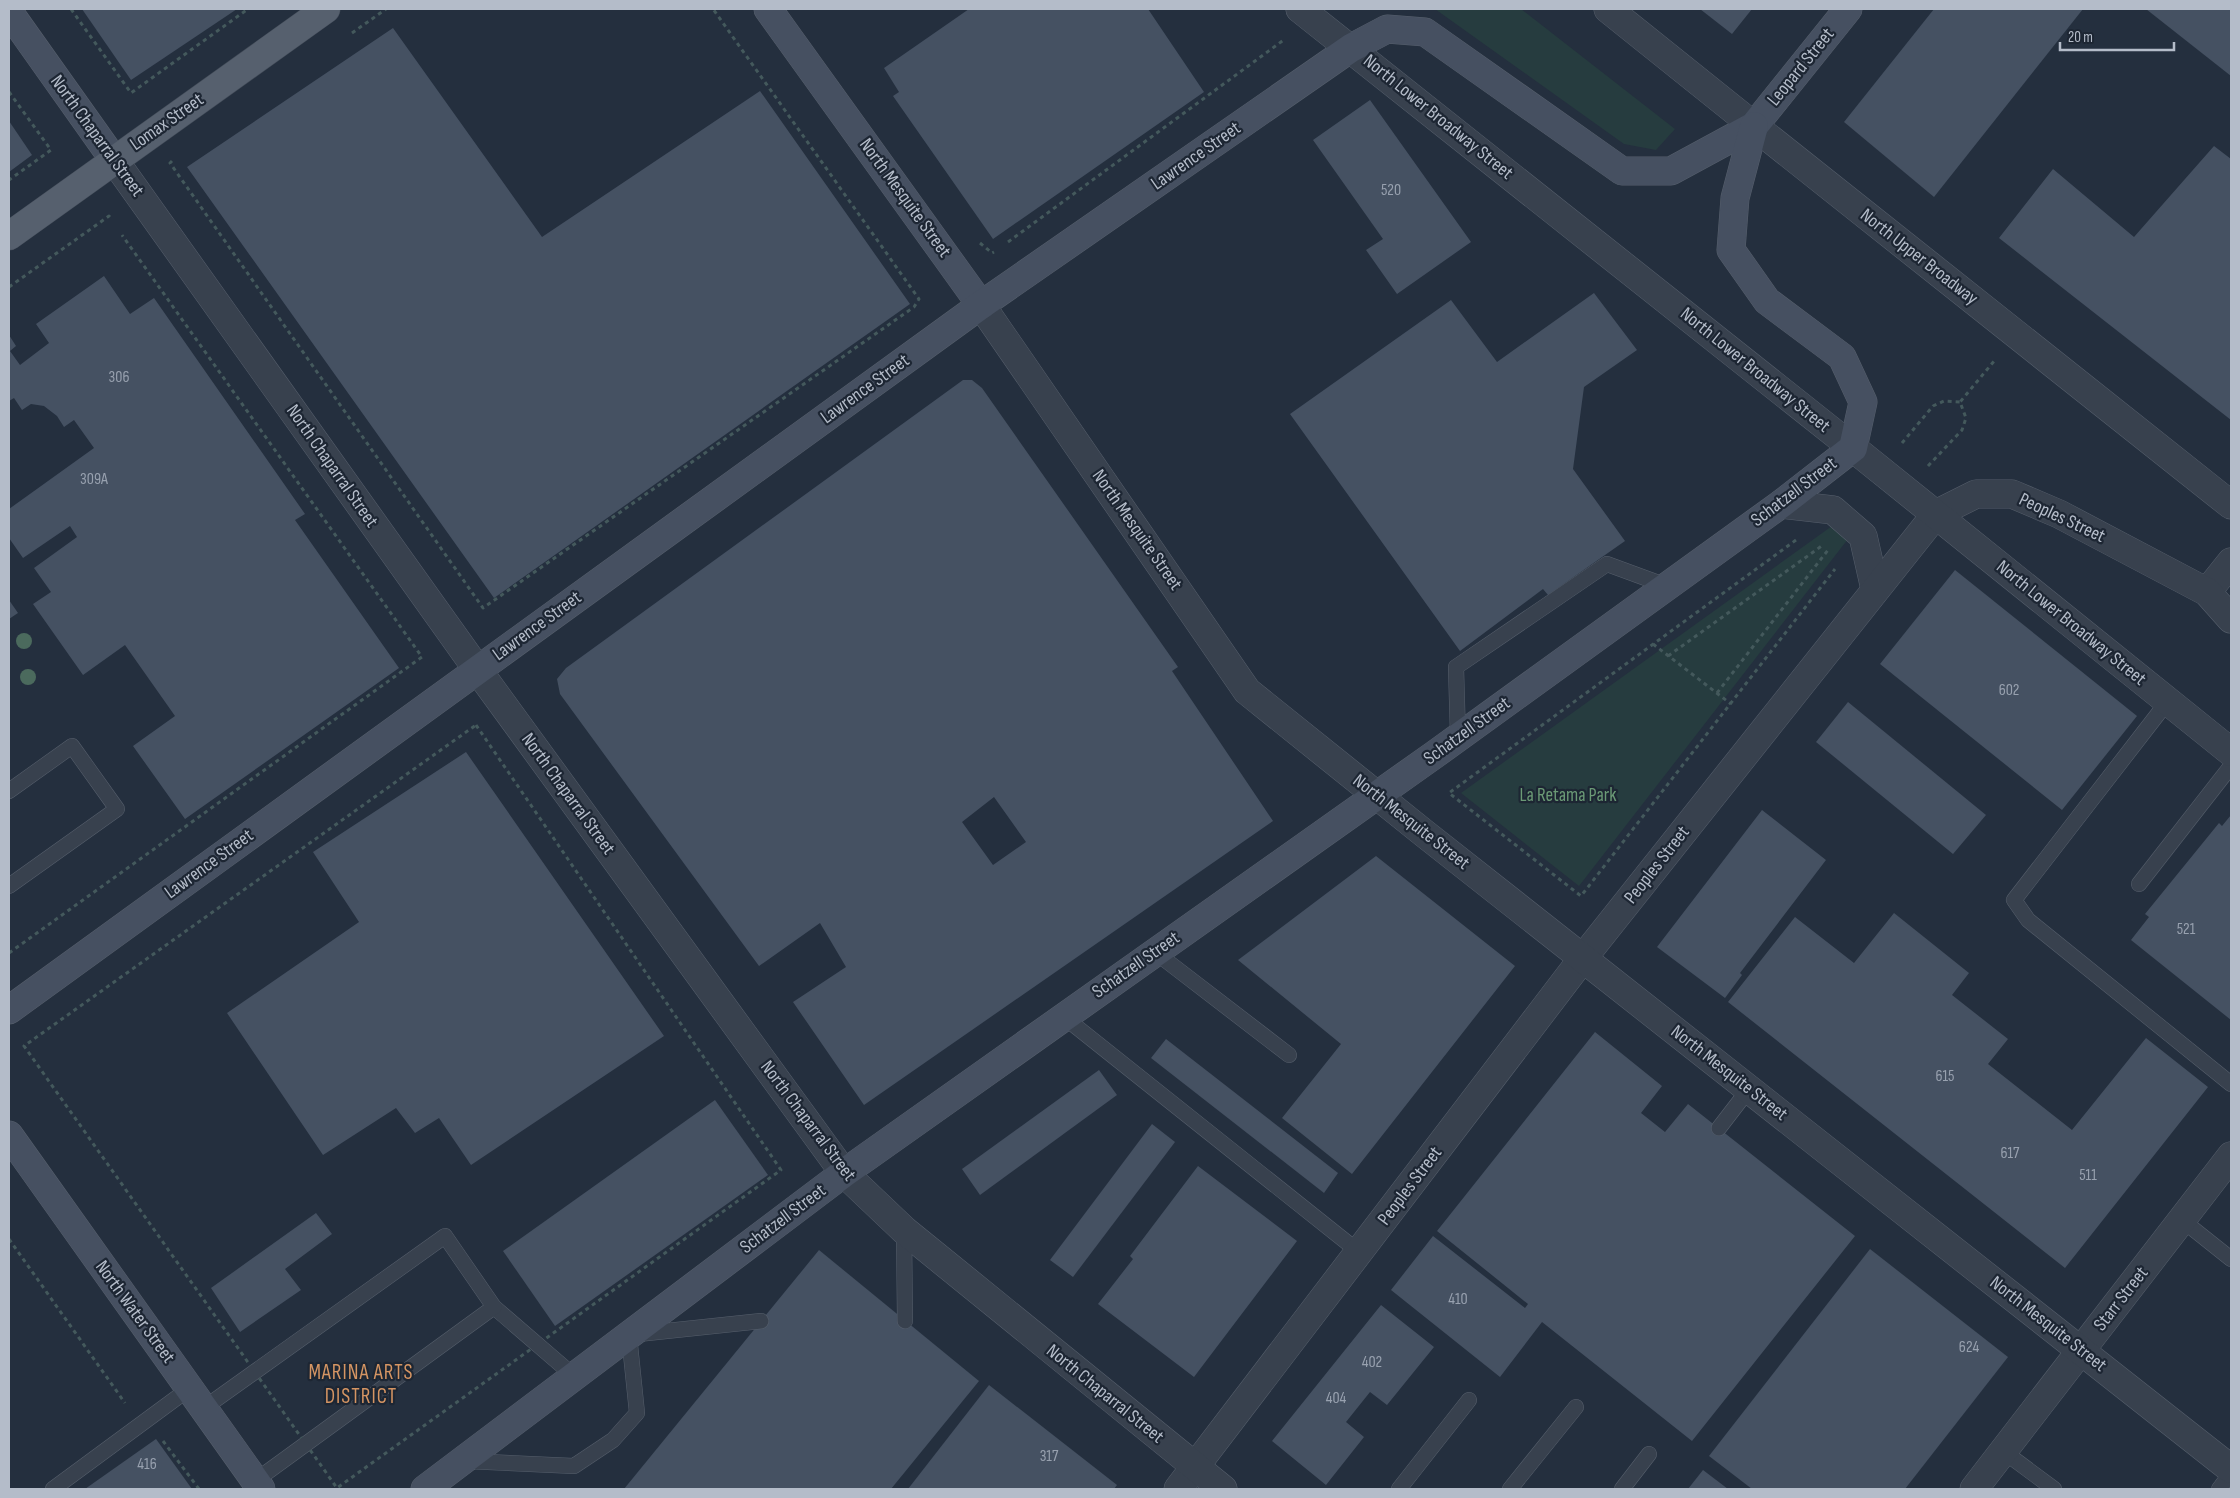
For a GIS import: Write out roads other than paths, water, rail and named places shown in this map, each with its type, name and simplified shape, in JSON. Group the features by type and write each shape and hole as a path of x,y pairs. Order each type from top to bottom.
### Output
{"main road":[{"name":"Lomax Street","path":"9,236 326,9"},
{"name":"North Mesquite Street","path":"768,9 981,305"},
{"name":"Leopard Street","path":"1754,126 1848,9"},
{"name":"North Chaparral Street","path":"9,12 114,160"},
{"name":"Lawrence Street","path":"9,1010 981,305 1351,48 1387,29 1425,32 1622,171 1671,171 1754,126"},
{"path":"1754,126 1735,198 1731,250 1768,301 1842,357 1863,402 1852,448"},
{"name":"Schatzell Street","path":"425,1489 844,1173 1458,738 1781,504 1852,448"},
{"name":"North Water Street","path":"9,1134 258,1485"}],"street":[{"name":"North Lower Broadway Street","path":"1300,9 1879,468 2231,752"},
{"name":"North Upper Broadway","path":"1608,9 2231,505"},
{"name":"North Chaparral Street","path":"114,160 477,669 844,1173 904,1230 1223,1489"},
{"name":"North Mesquite Street","path":"981,305 1247,691 2231,1468"},
{"name":"Peoples Street","path":"1178,1489 1584,958 1936,514 1976,494 2012,494 2059,514 2207,592 2231,618"},
{"path":"1781,504 1833,510 1863,536 1875,589"},
{"path":"2207,592 2231,562"},
{"name":"Starr Street","path":"1974,1489 2231,1156"}],"lane":[{"path":"1458,738 1456,667 1607,564 1667,586"},
{"path":"2168,701 2014,900 2028,920 2231,1084"},
{"path":"9,791 72,746 117,809 9,886"},
{"path":"2139,884 2231,766"},
{"path":"1156,952 1289,1055"},
{"path":"1064,1017 1359,1252"},
{"path":"1719,1128 1749,1088"},
{"path":"2182,1220 2231,1259"},
{"path":"904,1230 905,1321"},
{"path":"53,1489 145,1421 255,1372 445,1236 494,1307 574,1376"},
{"path":"258,1485 306,1444 494,1307"},
{"path":"462,1461 574,1466 613,1440 637,1413 629,1335 761,1321"},
{"path":"1399,1489 1468,1400"},
{"path":"1510,1489 1576,1407"},
{"path":"2004,1451 2054,1489"},
{"path":"1622,1489 1649,1454"},
{"path":"2218,1489 2231,1473"}],"district":[{"name":"MARINA ARTS DISTRICT","path":"361,1384"}],"park label":[{"name":"La Retama Park","path":"1568,795"}]}
